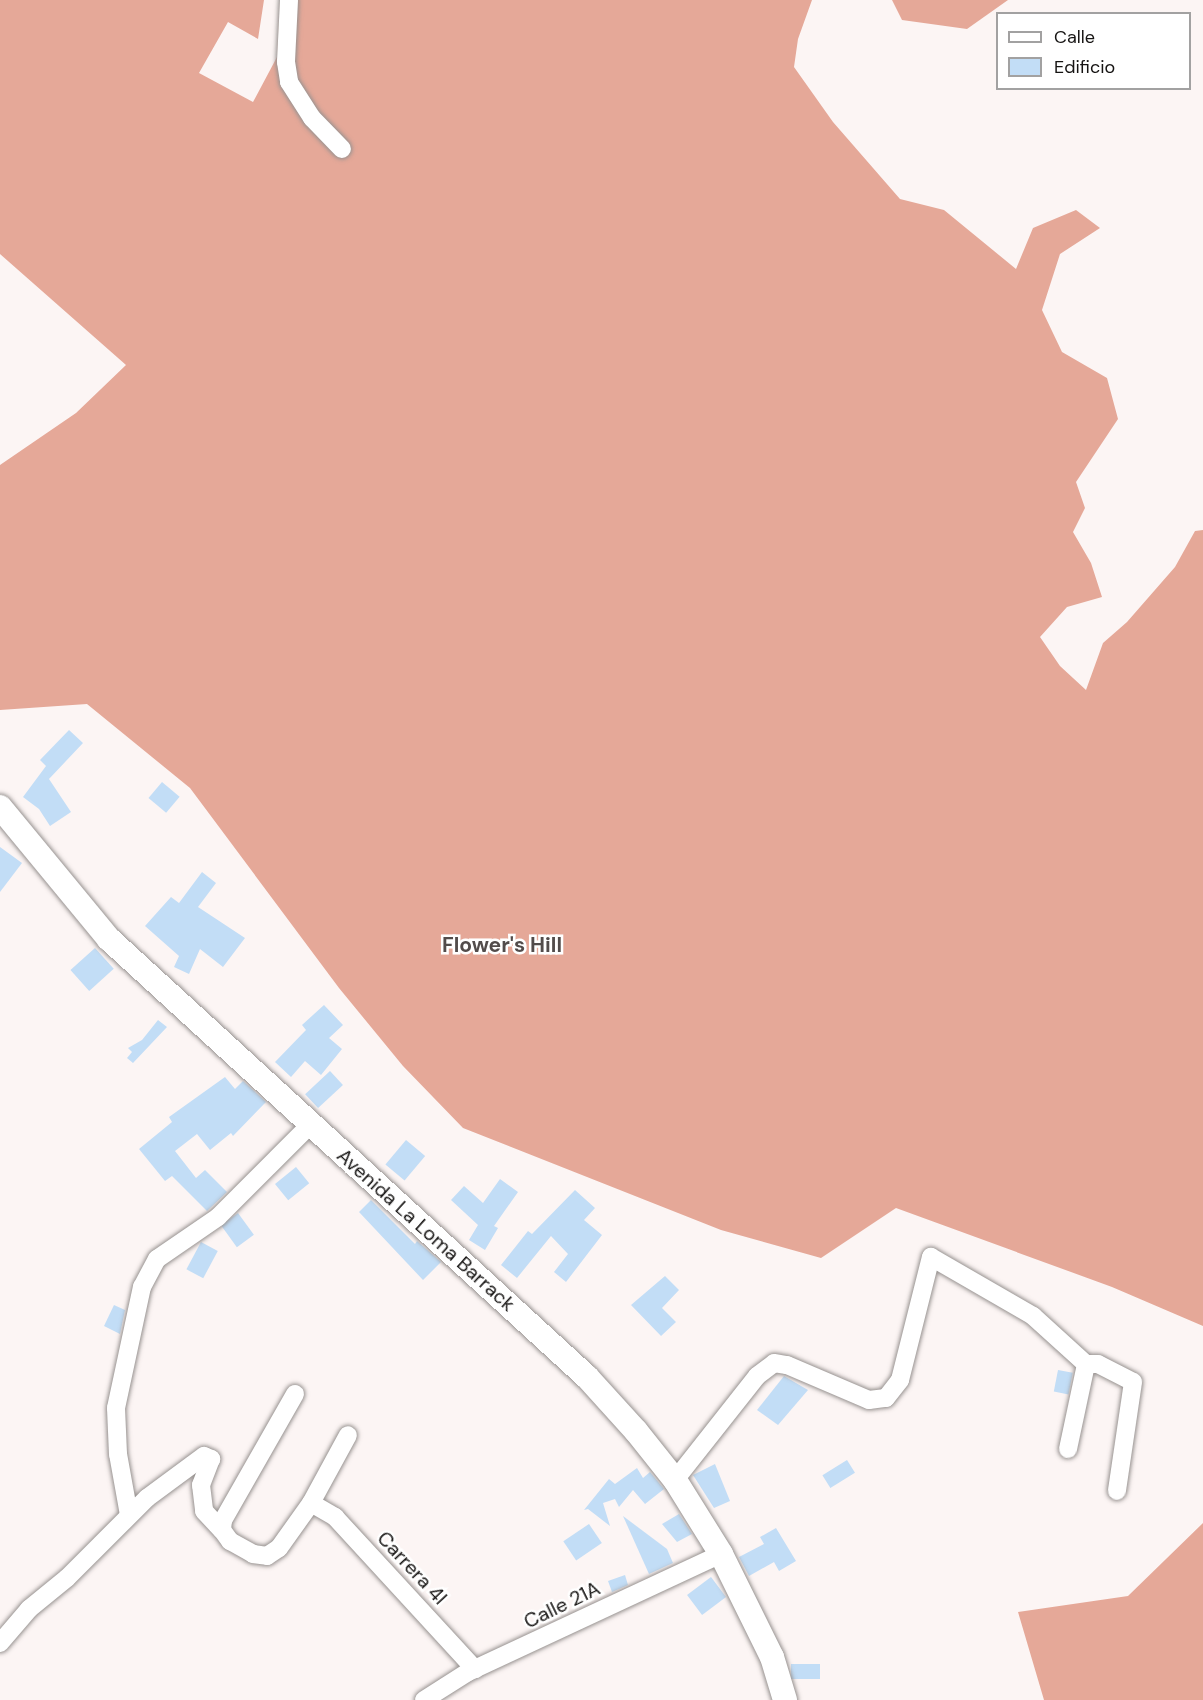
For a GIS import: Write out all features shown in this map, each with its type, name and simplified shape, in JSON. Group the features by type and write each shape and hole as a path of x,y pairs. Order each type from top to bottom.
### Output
{"main road":[{"name":"Avenida La Loma Barrack","path":"0,807 109,939 586,1377 675,1480 721,1554 772,1657 785,1700"}],"street":[{"path":"289,0 286,62 289,82 312,118 342,149"},
{"path":"129,1515 118,1454 116,1408 142,1287 157,1259 218,1217 311,1124"},
{"path":"675,1480 757,1376 774,1363 787,1365 868,1400 886,1398 900,1380 931,1257 1033,1316 1086,1364 1098,1364 1133,1382 1117,1491"},
{"path":"1068,1449 1086,1364"},
{"path":"222,1530 223,1520 295,1394"},
{"path":"0,1643 30,1609 129,1515 169,1479 204,1456 211,1459 201,1485 204,1510 230,1541 267,1556 279,1548 310,1503 348,1435"},
{"name":"Carrera 4I","path":"310,1503 335,1517 475,1669"},
{"name":"Calle 21A","path":"434,1698 475,1669 721,1554"}],"shaded area":[{"path":"0,0 264,0 258,39 228,22 199,73 253,102 277,57 280,0 812,0 798,39 794,67 833,122 900,199 944,210 1016,269 1033,228 1076,210 1100,228 1060,254 1042,310 1062,352 1107,378 1118,419 1076,482 1085,508 1073,532 1091,563 1102,597 1067,607 1040,637 1060,666 1086,690 1103,643 1127,622 1175,567 1195,531 1203,530 1203,1326 1112,1287 896,1208 821,1258 721,1230 463,1128 403,1066 339,988 190,788 87,704 0,710 0,465 76,413 126,365 0,254"},
{"path":"892,0 1008,0 967,29 902,20"},
{"path":"1203,1523 1203,1700 1044,1700 1018,1612 1128,1596"}],"building":[{"path":"69,730 83,743 49,779 71,812 50,826 39,809 23,797 46,766 40,760"},
{"path":"162,782 180,797 166,813 149,798"},
{"path":"0,847 22,863 0,892"},
{"path":"202,872 216,883 198,907 245,938 223,967 200,949 189,974 174,967 179,956 145,926 171,897 179,903"},
{"path":"95,948 114,969 89,991 70,970"},
{"path":"324,1005 343,1025 329,1038 342,1049 321,1075 305,1061 291,1077 275,1062 306,1030 302,1025"},
{"path":"158,1020 167,1027 133,1063 127,1058 132,1052 128,1048 142,1040"},
{"path":"330,1071 343,1085 318,1108 305,1094"},
{"path":"225,1077 235,1089 243,1081 266,1102 233,1136 231,1133 210,1150 197,1134 175,1151 196,1178 205,1170 227,1192 207,1211 172,1176 165,1181 139,1149 172,1122 169,1117"},
{"path":"406,1140 425,1156 405,1181 385,1165"},
{"path":"296,1167 309,1183 288,1200 275,1184"},
{"path":"500,1179 518,1192 494,1226 498,1228 485,1250 469,1240 478,1225 451,1200 464,1186 483,1203"},
{"path":"575,1190 595,1208 584,1220 602,1235 566,1282 554,1272 568,1254 551,1236 517,1278 501,1265 528,1231 532,1234"},
{"path":"371,1200 415,1244 417,1241 441,1262 423,1280 359,1212"},
{"path":"238,1213 254,1235 237,1247 221,1225"},
{"path":"201,1242 218,1251 203,1278 186,1269"},
{"path":"665,1276 679,1290 662,1308 676,1322 661,1336 631,1305"},
{"path":"114,1305 125,1310 120,1334 104,1326"},
{"path":"1058,1370 1073,1373 1069,1394 1054,1392"},
{"path":"784,1376 808,1390 778,1425 757,1410"},
{"path":"847,1460 855,1473 830,1488 822,1475"},
{"path":"715,1464 730,1501 714,1508 693,1475"},
{"path":"637,1468 643,1478 650,1472 664,1489 645,1504 633,1490 619,1507 615,1499 603,1503 610,1526 588,1509 584,1510 609,1479 615,1484"},
{"path":"679,1514 692,1534 677,1542 662,1524"},
{"path":"623,1516 667,1549 673,1563 649,1574"},
{"path":"589,1524 602,1543 576,1560 563,1541"},
{"path":"776,1528 796,1561 779,1571 774,1562 749,1576 739,1557 764,1544 760,1537"},
{"path":"625,1575 628,1585 612,1592 608,1581"},
{"path":"711,1577 726,1597 702,1615 687,1595"},
{"path":"791,1664 820,1664 820,1679 791,1679"}],"district":[{"name":"Flower's Hill","path":"502,945"}]}
